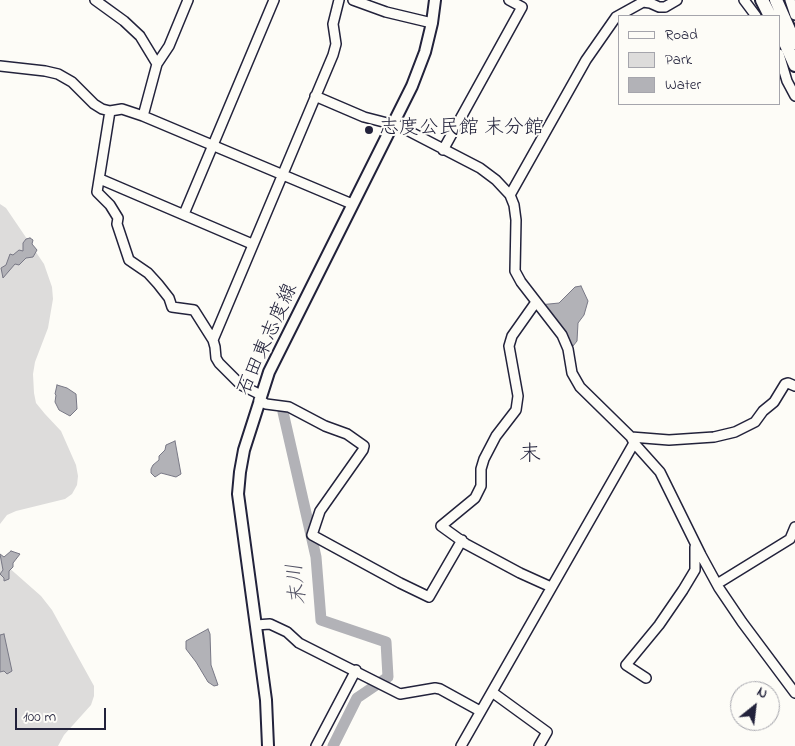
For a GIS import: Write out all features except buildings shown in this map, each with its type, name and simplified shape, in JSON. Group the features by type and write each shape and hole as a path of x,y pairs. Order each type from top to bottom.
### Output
{"highway":[{"path":"762,0 771,15"},
{"path":"766,0 772,15"},
{"path":"776,0 779,15"},
{"path":"780,18 787,49"},
{"path":"780,33 795,65"}],"main road":[{"name":"石田東志度線","path":"268,746 266,700 238,494 244,450 269,372 412,86 425,52 435,0"}],"street":[{"path":"95,0 124,21 140,36 157,64"},
{"path":"143,116 157,64 168,46 188,0"},
{"path":"184,214 274,0"},
{"path":"213,340 336,44 334,24 339,0"},
{"path":"443,150 522,7 509,0"},
{"path":"620,15 643,2 665,7 677,0"},
{"path":"744,0 755,15"},
{"path":"790,0 795,15"},
{"path":"358,1 386,12 432,23"},
{"path":"510,195 586,60 618,16"},
{"path":"787,49 787,81 795,96"},
{"path":"0,66 58,74 72,82 94,104 110,111 122,109 143,116 352,204"},
{"path":"315,96 364,117 392,124 480,168 496,180 510,195 514,205 516,220 515,271 564,339 568,349 572,373 580,387 632,440 660,472 717,584 742,622 795,693"},
{"path":"110,111 97,192 110,205 118,218 117,224 129,260 148,273 169,298 172,307 194,310 213,340 216,358 219,363 241,385 266,404 289,408 324,426 348,434 364,446 320,511 312,535 400,584 429,597 462,540"},
{"path":"100,179 252,244"},
{"path":"536,302 512,336 508,346 518,396 516,410 496,436 484,459 481,469 481,486 475,498 440,526 520,573 551,587"},
{"path":"632,440 714,437 735,432 754,422 774,402 784,384 788,383 795,386"},
{"path":"461,746 632,440"},
{"path":"717,584 790,539 795,527"},
{"path":"646,678 626,665 659,625 695,570 696,541"},
{"path":"256,625 270,624 287,632 299,643 356,670 400,694 435,688 440,689 480,711"},
{"path":"316,746 356,670"},
{"path":"492,692 547,732 539,746"}],"green space":[{"path":"0,204 6,208 44,264 52,287 53,299 48,328 35,362 33,374 34,393 36,403 61,431 76,465 78,476 77,485 72,494 65,499 16,511 7,515 0,524"},
{"path":"0,556 7,566 41,596 52,610 94,686 94,696 91,705 64,735 58,746 0,746"}],"water":[{"path":"30,238 33,240 32,244 37,250 33,257 26,258 19,265 15,264 3,278 1,268 6,265 10,254 13,255 19,250 23,251 23,243 26,239"},
{"path":"581,286 588,301 584,315 578,323 577,341 573,346 539,305 559,303 575,287"},
{"path":"57,385 67,388 76,394 77,409 70,416 59,410 55,402"},
{"path":"175,441 181,474 176,477 161,473 155,477 151,473 153,465 159,460 159,456 165,450 166,445"},
{"path":"11,551 20,554 9,571 9,579 4,581 0,574 3,570 0,554 4,557"},
{"path":"208,629 210,634 211,665 218,685 214,686 208,682 186,649 186,641"},
{"path":"4,634 12,671 7,674 4,671 0,672 0,635"}],"waterway":[{"name":"末川","path":"283,412 316,557 321,620 386,642 388,677 357,698 333,746"}],"place":[{"name":"志度公民館 末分館","path":"369,130"}],"district":[{"name":"末","path":"530,456"}]}
